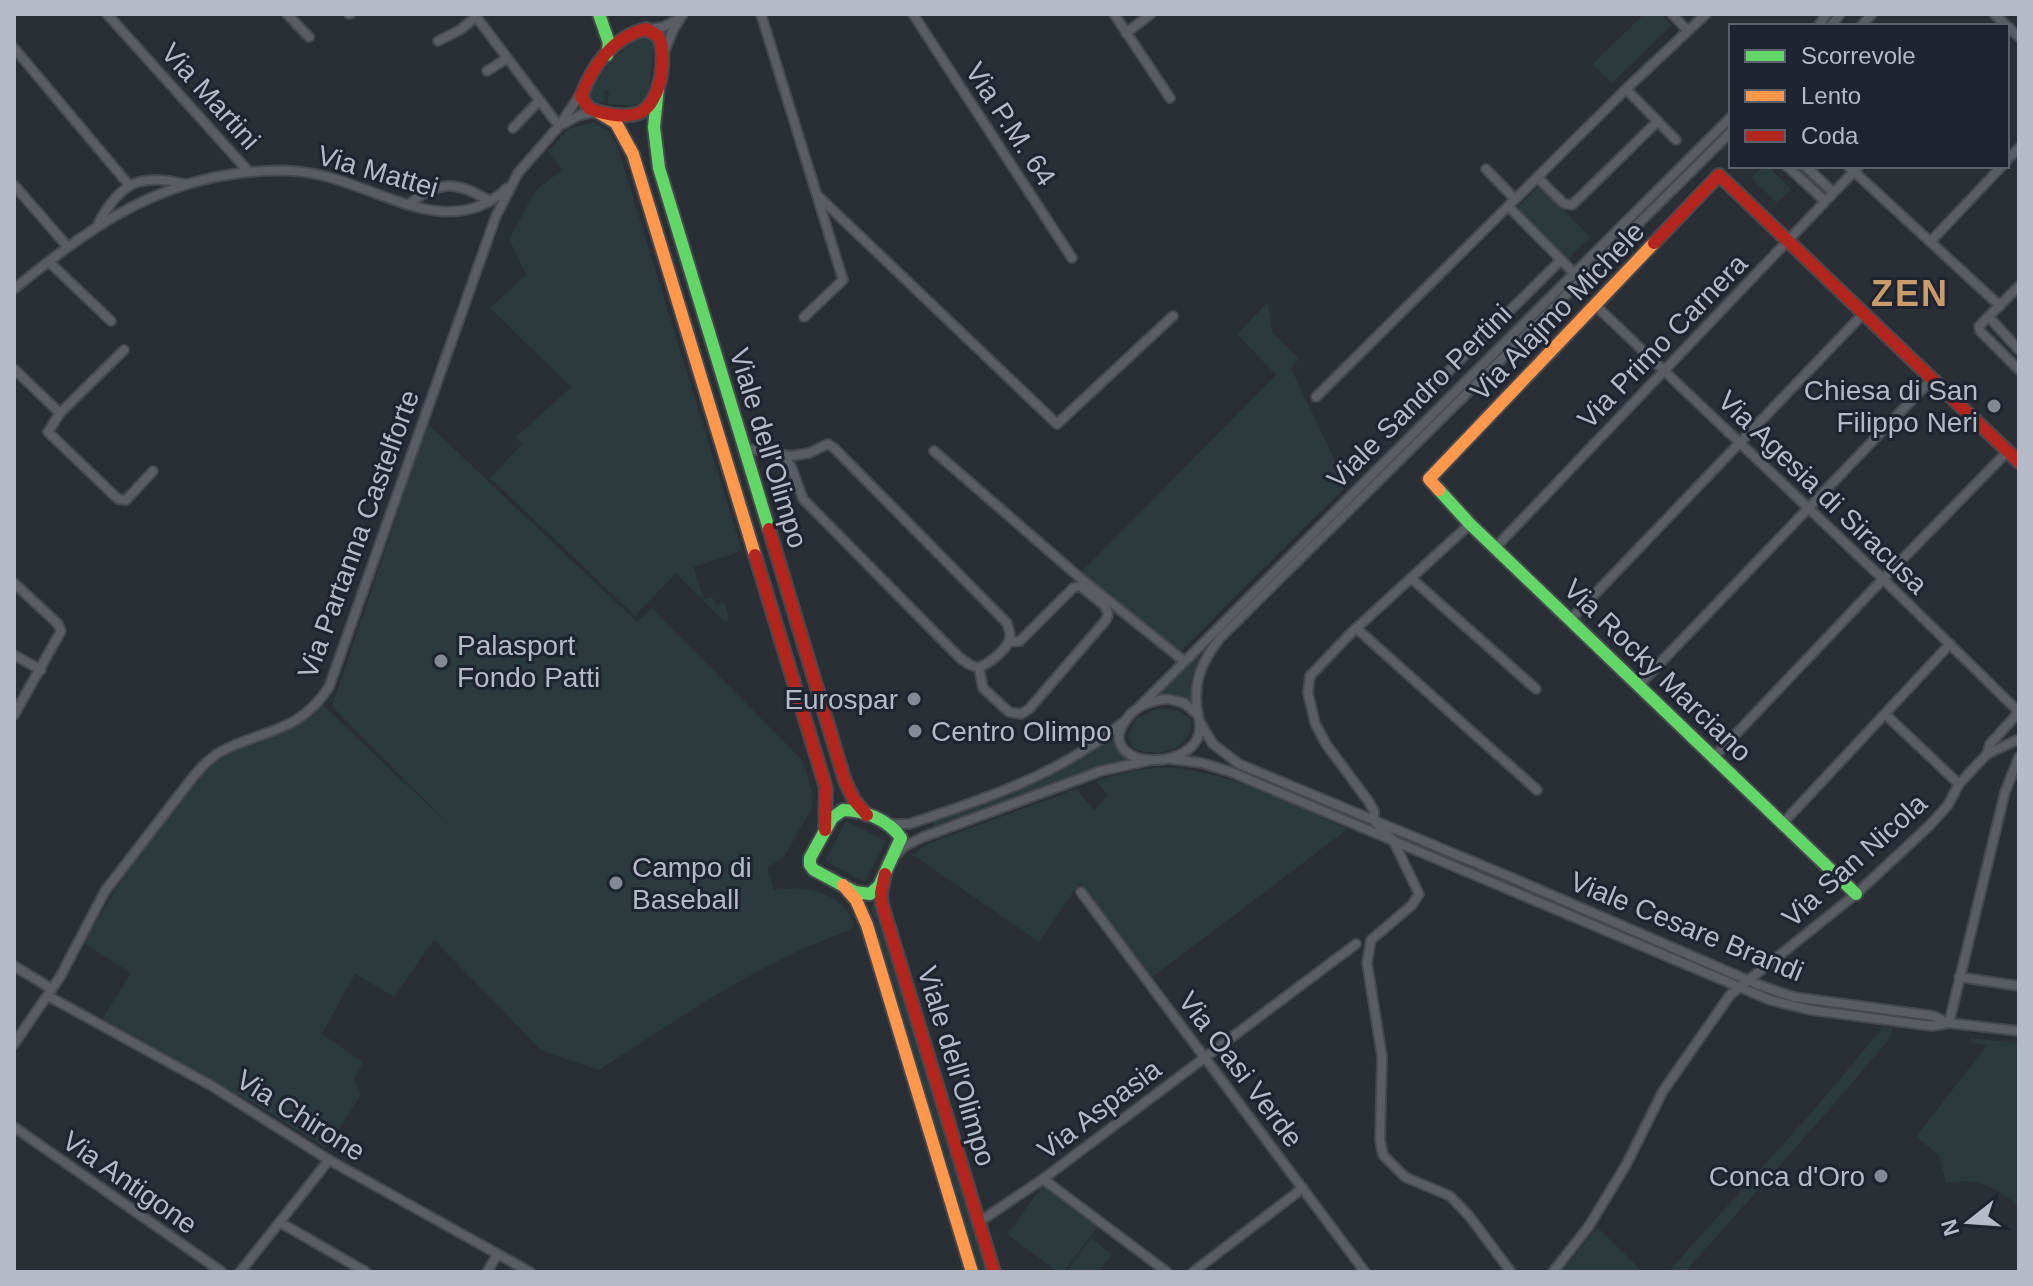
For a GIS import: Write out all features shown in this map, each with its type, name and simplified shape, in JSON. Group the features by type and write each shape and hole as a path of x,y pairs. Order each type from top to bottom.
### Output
{"street":[{"name":"Via Martini","path":"107,14 249,172"},
{"path":"287,14 309,37"},
{"path":"600,14 614,29 633,32 669,24 683,14"},
{"path":"600,14 609,43 607,55"},
{"path":"661,63 670,35 683,14"},
{"path":"761,14 843,280 804,317"},
{"name":"Via P.M. 64","path":"913,14 1072,258"},
{"path":"1114,14 1170,98"},
{"path":"1126,33 1151,14"},
{"path":"1672,14 1688,31"},
{"path":"1316,397 1626,89 1706,14"},
{"path":"438,41 460,30 475,16 559,126 580,115 643,111 652,103 658,88"},
{"path":"649,29 662,42 661,63"},
{"path":"582,92 607,55 633,32"},
{"path":"14,48 129,185"},
{"path":"487,71 506,59"},
{"name":"Viale dell'Olimpo","path":"661,63 654,127 656,157 847,788 867,815"},
{"path":"1626,89 1676,140"},
{"name":"Viale dell'Olimpo","path":"582,92 584,104 612,119 620,127 633,154 826,788 825,830"},
{"name":"Via Partanna Castelforte","path":"14,1044 78,946 105,891 205,763 223,750 274,732 300,718 329,687 492,227 512,181 559,126 582,92"},
{"path":"513,128 539,101"},
{"name":"Viale Sandro Pertini","path":"1139,707 1729,119"},
{"path":"1537,177 1563,203 1572,205 1658,121"},
{"name":"Viale Sandro Pertini","path":"1199,718 1197,679 1220,638 1729,134"},
{"path":"1789,168 1825,201"},
{"path":"1807,168 1833,192"},
{"path":"1853,168 2000,306"},
{"name":"Via Primo Carnera","path":"1496,547 1788,241 1853,168"},
{"path":"1931,241 2000,168"},
{"path":"1486,169 1515,199"},
{"name":"Via Mattei","path":"14,289 97,226 139,201 186,184 249,172 288,170 313,173 443,214 466,211 490,201 512,181"},
{"name":"Via Alajmo Michele","path":"1429,479 1719,175 1788,241"},
{"path":"97,226 115,195 129,185 155,179 186,184"},
{"path":"14,185 68,247"},
{"path":"409,204 446,186 464,186 490,201"},
{"path":"817,195 1057,424 1173,316"},
{"path":"1508,206 1574,273"},
{"path":"1788,241 2019,462"},
{"path":"1389,430 1561,260"},
{"path":"49,262 111,321"},
{"path":"2019,286 1979,326 1980,331 2019,370"},
{"name":"Via Agesia di Siracusa","path":"1595,305 2019,712 1990,744 1987,754"},
{"path":"1570,620 1864,313"},
{"path":"1989,317 2019,350"},
{"path":"124,350 60,413 48,432 118,499 126,500 153,471"},
{"path":"14,369 60,413"},
{"path":"1639,685 1932,379"},
{"path":"744,448 791,456 809,453 828,444 834,448 1007,623 1009,642 979,668 960,658 803,499 791,466 778,454"},
{"path":"934,451 1079,577 1184,661"},
{"path":"1715,756 2008,451"},
{"name":"Via Rocky Marciano","path":"1429,479 1470,524 1856,894"},
{"path":"1470,524 1356,628 1310,676 1308,693 1315,723 1326,744 1369,802 1374,811 1374,821 1393,840 1419,894 1412,905 1371,940 1367,963 1382,1056 1380,1140 1383,1155 1405,1177 1450,1196 1470,1217 1511,1272"},
{"path":"1411,578 1536,689"},
{"path":"14,583 58,624 60,635 14,715"},
{"path":"979,668 983,688 1009,712 1021,714 1029,709 1108,614 1105,606 1080,586 1073,588 1020,641 1009,642"},
{"path":"1356,628 1537,790"},
{"path":"1783,823 1950,644"},
{"path":"14,655 41,670"},
{"path":"882,823 909,824 1033,779 1071,760 1139,707 1157,700 1184,703 1199,718 1194,740 1185,751 1171,759 1101,771 923,837 905,846 892,861"},
{"path":"1886,715 1959,784"},
{"name":"Viale Cesare Brandi","path":"1199,718 1213,744 1228,758 1746,979 1794,997 1934,1016 1949,1023"},
{"path":"1126,720 1121,733 1124,747 1147,761"},
{"name":"Via San Nicola","path":"1737,987 1856,894 1929,826 1948,805 1959,784 1987,754 2019,739"},
{"path":"2019,757 2005,792 1949,1023 2019,1031"},
{"name":"Viale Cesare Brandi","path":"1171,759 1202,763 1231,772 1784,1005 1932,1026 1949,1023"},
{"path":"856,810 867,815 896,830 901,838 876,890 862,894 814,870 810,858 836,813 856,810"},
{"name":"Viale dell'Olimpo","path":"885,874 882,904 994,1272"},
{"name":"Viale dell'Olimpo","path":"843,885 856,900 867,925 972,1272"},
{"name":"Via Oasi Verde","path":"1081,892 1365,1272"},
{"name":"Via Aspasia","path":"979,1222 1043,1179 1356,944"},
{"name":"Via Chirone","path":"14,966 50,992 247,1106 329,1160 530,1272"},
{"path":"1959,977 2019,986"},
{"path":"1553,1272 1589,1226 1610,1192 1669,1081 1737,987"},
{"name":"Via Antigone","path":"14,1127 222,1272"},
{"path":"240,1272 329,1160"},
{"path":"1043,1179 1167,1272"},
{"path":"1193,1272 1303,1188"},
{"path":"281,1223 366,1272"},
{"path":"487,1272 497,1255"}],"shaded area":[{"path":"1644,14 1662,14 1672,25 1612,83 1593,64"},
{"path":"648,36 654,44 649,91 645,100 632,106 607,104 609,92 606,89 606,100 602,103 589,101 589,93 614,59 630,45"},
{"path":"594,122 609,131 617,145 742,551 694,567 703,599 712,597 716,605 725,602 729,618 725,622 676,573 635,616 490,478 522,444 516,437 571,387 490,308 526,275 509,239 536,190 562,170 548,151 568,129"},
{"path":"1761,168 1770,168 1791,189 1777,203 1751,178"},
{"path":"1540,185 1590,237 1567,260 1517,208"},
{"path":"1268,302 1272,332 1299,359 1291,368 1347,486 1178,654 1080,573 1276,375 1237,334"},
{"path":"428,424 637,622 652,608 803,761 813,795 812,808 784,857 767,868 774,890 809,890 831,897 841,904 854,923 851,930 785,958 721,992 599,1070 542,1051 434,940 394,997 355,974 322,1034 363,1062 354,1079 361,1094 329,1146 324,1147 257,1105 102,1019 131,973 83,943 132,863 172,808 208,767 232,752 288,730 322,704 451,827 332,706"},
{"path":"1197,655 1200,657 1192,676 1190,703 1158,697"},
{"path":"1158,708 1180,711 1190,719 1187,738 1172,750 1162,752 1142,751 1133,747 1128,736 1136,719"},
{"path":"1116,734 1128,759 1086,771 934,828 933,822 1051,775"},
{"path":"1164,767 1235,782 1348,829 1151,978 1080,882 1039,942 913,855 927,844 1076,789 1094,810 1108,795 1096,781 1136,770"},
{"path":"846,821 886,841 865,882 825,861"},
{"path":"873,904 986,1272 981,1272 871,908"},
{"path":"1883,1027 1892,1028 1891,1037 1829,1110 1685,1272 1668,1272 1819,1104"},
{"path":"1970,1038 2019,1043 2019,1208 2004,1195 1986,1186 1967,1182 1946,1183 1939,1155 1916,1137 1987,1045 1969,1042"},
{"path":"1043,1185 1098,1226 1064,1272 1058,1272 1007,1234"},
{"path":"1597,1227 1643,1272 1562,1272"},
{"path":"1091,1238 1112,1254 1098,1272 1066,1272"}],"traffic: fast":[{"path":"599,14 609,43 607,55"},
{"path":"658,88 654,127 659,168 769,529"},
{"path":"1439,490 1470,524 1856,894"},
{"path":"843,810 875,817 890,826 901,838 879,886 870,894 855,892 810,865 810,858 832,818 843,810"}],"traffic: slow":[{"path":"598,112 616,123 633,154 755,555"},
{"path":"1439,490 1429,479 1654,243"},
{"path":"843,885 856,900 867,925 972,1272"}],"traffic: jam":[{"path":"646,29 658,36 662,54 661,77 648,107 629,115 590,109 581,97 591,74 614,46 646,29"},
{"path":"1654,243 1719,175 2019,462"},
{"path":"769,529 845,781 854,800 867,815"},
{"path":"755,555 826,788 825,830"},
{"path":"885,874 882,904 994,1272"}],"place":[{"name":"Chiesa di San Filippo Neri","path":"1994,406"},
{"name":"Palasport Fondo Patti","path":"441,661"},
{"name":"Eurospar","path":"914,699"},
{"name":"Centro Olimpo","path":"915,731"},
{"name":"Campo di Baseball","path":"616,883"},
{"name":"Conca d'Oro","path":"1881,1176"}],"district":[{"name":"ZEN","path":"1910,293"}]}
